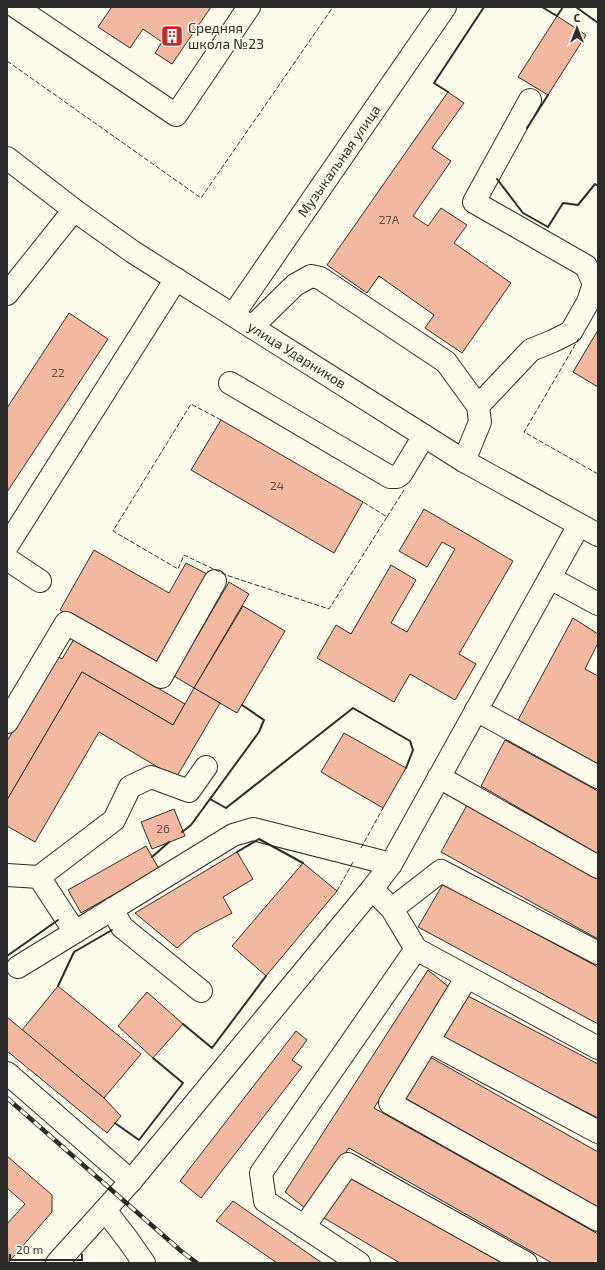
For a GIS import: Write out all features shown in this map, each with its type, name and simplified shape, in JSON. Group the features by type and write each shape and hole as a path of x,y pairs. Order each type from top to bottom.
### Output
{"street":[{"path":"16,7 176,115 249,7"},
{"name":"Музыкальная улица","path":"233,315 445,7"},
{"path":"478,406 531,350 554,341 571,332 588,302 594,284 586,266 474,202 530,100"},
{"name":"улица Ударников","path":"7,158 74,210 133,252 464,461 598,535"},
{"path":"7,294 74,210"},
{"path":"252,327 295,285 311,276 320,278 446,362 478,406 480,422 464,461"},
{"path":"7,546 176,279"},
{"path":"230,383 390,477 396,477 401,474 424,436"},
{"path":"57,1263 132,1181 391,864 579,525"},
{"path":"7,559 40,581"},
{"path":"550,578 598,604"},
{"path":"7,722 66,623 161,677 215,581"},
{"path":"476,710 598,777"},
{"path":"7,876 39,877 114,820 130,787 151,777 189,791 206,767"},
{"path":"439,777 598,867"},
{"path":"18,967 233,835 253,829 391,864"},
{"path":"392,909 441,871 598,953"},
{"path":"39,877 75,932"},
{"path":"372,889 392,909 416,949 598,1048"},
{"path":"112,910 122,927 200,991"},
{"path":"359,1263 265,1201 261,1173 416,949"},
{"path":"467,977 390,1103 598,1220"},
{"path":"428,1041 598,1132"},
{"path":"7,1073 132,1181"},
{"path":"304,1227 348,1164 526,1263"},
{"path":"105,1210 143,1262"}],"building":[{"name":"Средняя школа №23","path":"110,7 211,7 172,64 155,53 162,42 143,29 130,48 98,27 111,8"},
{"path":"557,16 586,35 548,95 518,77"},
{"path":"448,92 464,103 432,148 451,161 413,216 428,226 441,208 467,225 454,243 511,283 462,353 425,328 434,315 379,276 367,293 327,265"},
{"path":"69,313 108,339 7,492 7,408"},
{"path":"598,330 598,387 573,372"},
{"path":"221,420 363,502 334,553 191,470"},
{"path":"424,509 513,561 459,654 476,664 455,700 410,674 394,702 317,658 336,625 351,634 391,565 416,580 391,623 407,632 455,549 442,542 427,567 399,551"},
{"path":"94,550 169,593 186,563 207,574 156,664 60,610"},
{"path":"229,582 249,594 194,688 174,676"},
{"path":"243,606 285,631 237,713 194,688"},
{"path":"573,618 598,634 598,643 585,669 598,676 598,764 518,720"},
{"path":"74,639 185,704 173,725 82,672 7,800 7,741 57,656 62,659"},
{"path":"82,672 173,725 194,688 220,703 176,778 99,732 35,842 7,826 7,800"},
{"path":"344,733 406,768 383,808 321,772"},
{"path":"505,740 598,791 598,854 481,786"},
{"path":"467,805 598,878 598,939 441,852"},
{"path":"174,809 185,836 152,849 141,822"},
{"path":"146,846 159,869 81,913 68,890"},
{"path":"237,852 253,879 223,897 232,913 194,933 177,948 135,913"},
{"path":"303,863 337,891 266,976 232,946"},
{"path":"443,884 598,967 598,1024 418,927"},
{"path":"428,970 450,988 374,1108 598,1234 598,1263 552,1263 349,1148 305,1208 285,1192"},
{"path":"58,986 141,1054 104,1098 22,1030"},
{"path":"147,992 183,1024 153,1058 118,1026"},
{"path":"468,996 598,1064 598,1118 442,1038"},
{"path":"7,1017 104,1098 121,1116 107,1133 7,1051"},
{"path":"296,1031 307,1040 292,1060 302,1067 201,1198 180,1181"},
{"path":"430,1057 598,1152 598,1208 405,1098"},
{"path":"7,1156 52,1195 52,1212 8,1263 7,1224 25,1204 7,1188"},
{"path":"348,1176 502,1263 400,1263 324,1218"},
{"path":"233,1201 322,1263 277,1263 216,1221"}],"railway":[{"path":"7,1098 181,1251 197,1263"}],"fence":[{"path":"7,61 201,198 333,7"},
{"path":"579,338 524,432 598,474"},
{"path":"221,420 191,404 113,531 178,569 184,555 226,575 329,609 387,517 363,502"},
{"path":"387,517 404,490"},
{"path":"361,848 383,808"},
{"path":"337,891 353,862"}],"wall":[{"path":"448,92 434,83 484,7"},
{"path":"542,7 557,16 563,7"},
{"path":"576,7 598,23"},
{"path":"527,128 548,95"},
{"path":"497,179 523,213 548,227 563,203 578,205 595,184 598,186"},
{"path":"182,832 191,825 259,732 264,720 242,705"},
{"path":"210,799 226,808 353,708 410,741 413,750 406,768"},
{"path":"237,852 259,839 303,863"},
{"path":"152,857 169,842"},
{"path":"7,956 58,920"},
{"path":"58,986 74,952 112,930"},
{"path":"183,1024 212,1048 266,976"},
{"path":"115,1123 139,1140 183,1083 153,1058"}],"place":[{"name":"Средняя школа №23","path":"172,36"}]}
